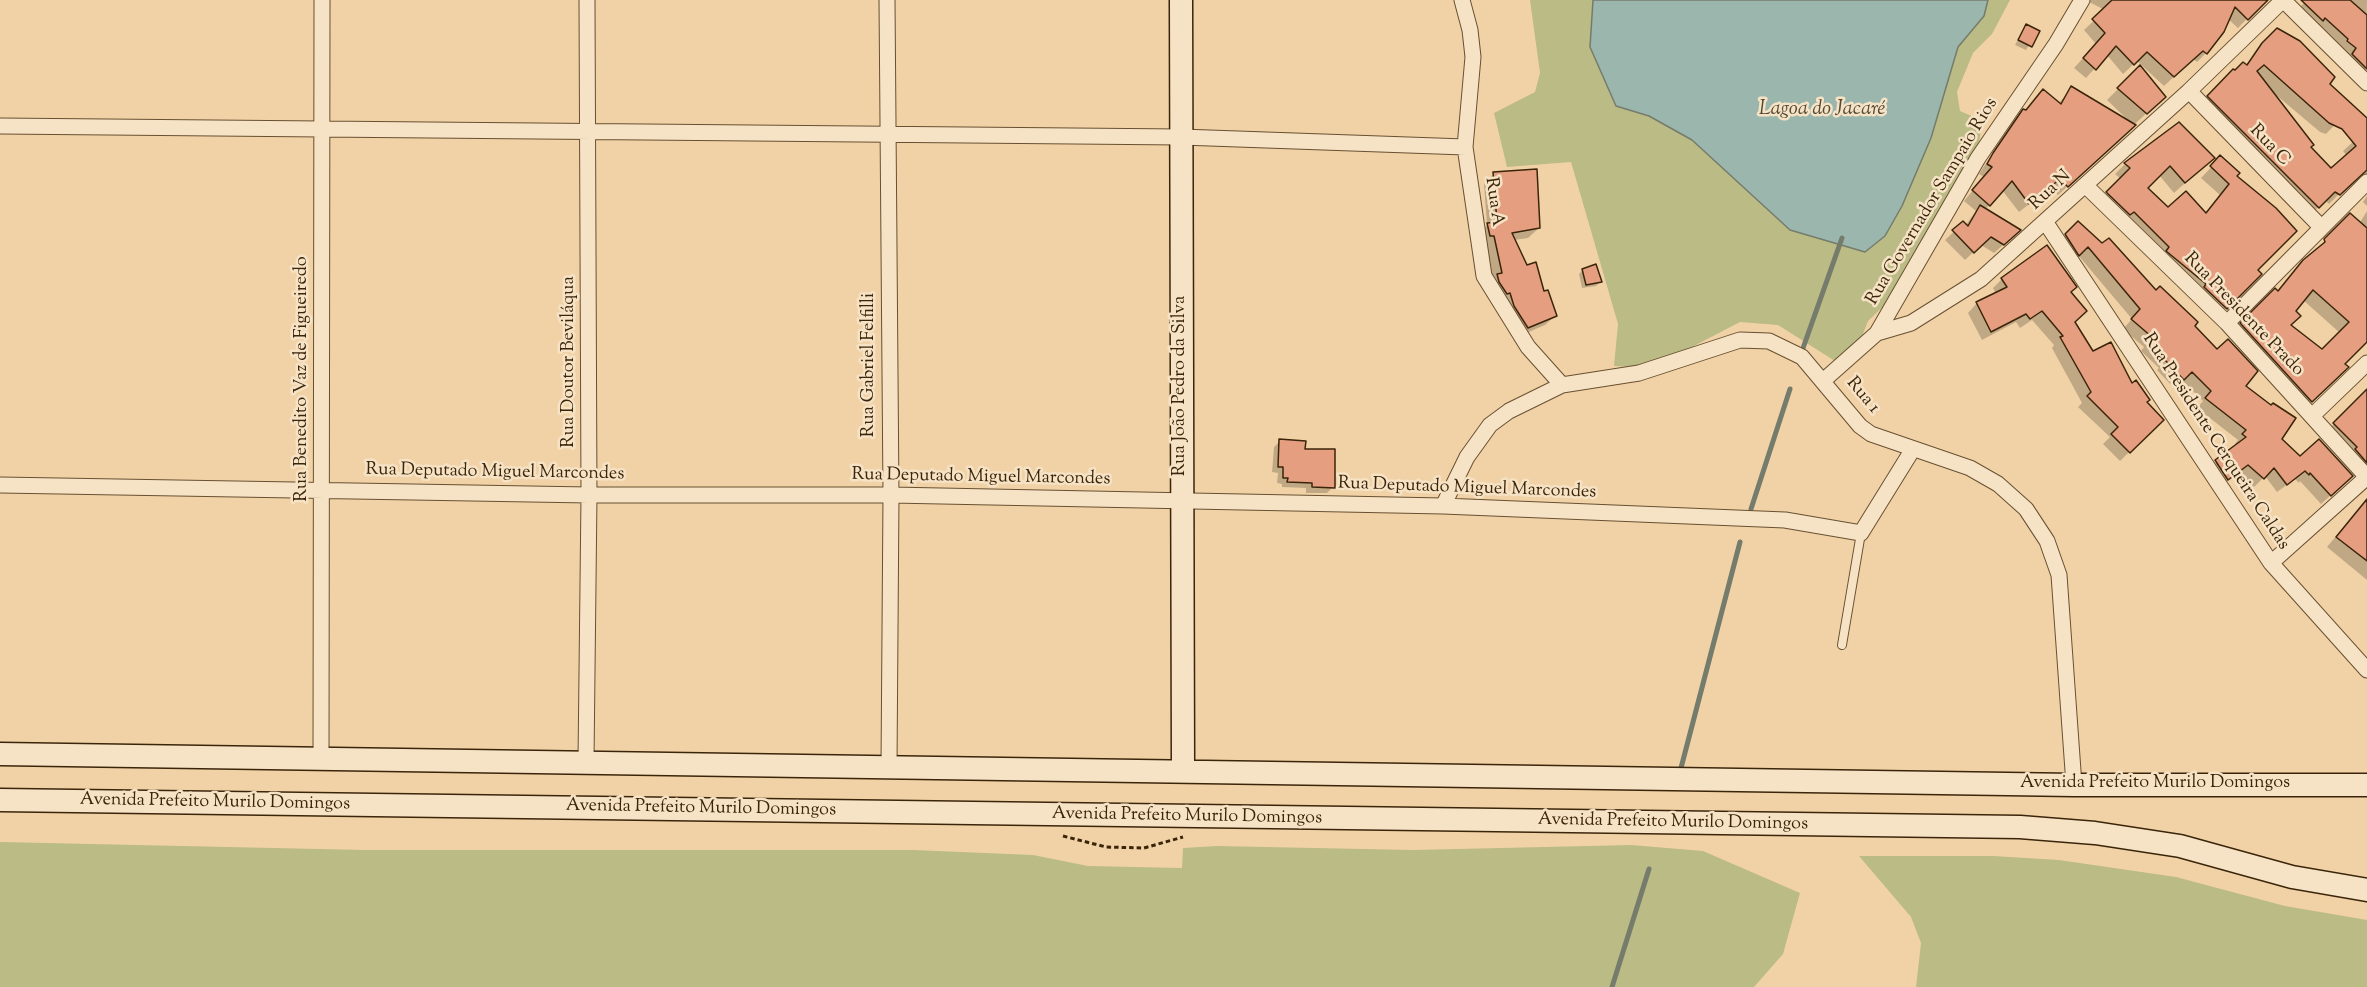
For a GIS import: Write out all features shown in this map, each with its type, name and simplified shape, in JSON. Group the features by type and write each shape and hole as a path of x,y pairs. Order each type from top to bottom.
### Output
{"main road":[{"name":"Rua João Pedro da Silva","path":"1180,0 1183,771"},
{"name":"Avenida Prefeito Murilo Domingos","path":"0,754 2074,785 2367,785"},
{"name":"Avenida Prefeito Murilo Domingos","path":"0,800 2020,827 2095,833 2180,846 2292,877 2367,890"}],"street":[{"name":"Rua Benedito Vaz de Figueiredo","path":"321,759 322,0"},
{"name":"Rua Doutor Beviláqua","path":"586,761 590,495 587,0"},
{"name":"Rua Gabriel Felfilli","path":"887,0 891,495 888,766"},
{"name":"Rua A","path":"1462,0 1470,30 1473,57 1465,147 1484,276 1528,347 1562,385"},
{"name":"Rua Governador Sampaio Rios","path":"1877,333 1978,158 2056,44 2082,0"},
{"path":"2283,0 2367,83"},
{"name":"Rua N","path":"1824,380 1877,333 1911,323 1982,279 2189,91 2283,0"},
{"name":"Rua C","path":"2189,91 2321,227"},
{"path":"0,126 323,131 1181,137 1465,147"},
{"path":"2227,323 2367,182"},
{"name":"Rua Presidente Prado","path":"2086,186 2227,323 2367,477"},
{"name":"Rua Presidente Cerqueira Caldas","path":"2046,223 2271,563 2367,670"},
{"name":"Rua 1","path":"1443,506 1467,457 1490,425 1509,411 1562,385 1639,373 1740,340 1769,340 1802,357 1824,380 1860,426 1870,434 1970,468 1998,484 2026,509 2048,541 2059,575 2074,785"},
{"path":"2313,415 2367,363"},
{"path":"1861,533 1913,449"},
{"path":"2271,563 2367,477"},
{"name":"Rua Deputado Miguel Marcondes","path":"0,485 590,495 891,495 1182,503 1443,506 1785,520 1861,533"}],"lane":[{"path":"1842,645 1861,533"}],"green space":[{"path":"1530,0 2010,0 1992,34 1973,53 1957,92 1960,111 1983,121 1979,142 1953,186 1945,206 1904,269 1891,299 1868,321 1858,347 1835,361 1778,325 1740,322 1688,349 1633,367 1614,366 1618,324 1571,162 1507,167 1494,113 1535,92 1540,73"},
{"path":"0,842 365,850 913,850 1033,855 1088,866 1182,868 1183,848 1217,846 1413,850 1631,845 1703,851 1800,893 1783,954 1754,987 0,987"},
{"path":"1859,856 1993,856 2059,860 2176,877 2285,906 2367,920 2367,987 1916,987 1921,943 1911,917"}],"water":[{"name":"Lagoa do Jacaré","path":"1593,0 1988,0 1984,16 1958,47 1931,138 1902,206 1885,236 1865,252 1790,230 1692,140 1649,116 1616,106 1590,47"}],"building":[{"path":"2112,0 2268,0 2248,20 2235,7 2224,32 2207,54 2203,51 2174,77 2147,52 2134,65 2116,46 2096,70 2083,58 2105,33 2092,19"},
{"path":"2301,0 2350,0 2367,15 2367,69 2352,54 2356,48 2347,41 2348,39 2325,18 2323,21"},
{"path":"2026,24 2040,31 2032,47 2018,40"},
{"path":"2277,28 2300,41 2335,77 2330,84 2367,118 2367,170 2340,195 2335,192 2319,208 2207,96 2233,69 2235,70 2243,62 2247,65 2262,43","holes":["2264,65 2329,123 2342,129 2356,146 2331,168 2311,147 2314,145 2257,71"]},
{"path":"2140,65 2166,97 2147,114 2117,88"},
{"path":"2071,86 2136,125 2068,187 2060,179 2029,204 2012,181 1990,206 1972,190 1992,167 1987,164 1993,153 2023,109 2026,110 2043,89 2061,104"},
{"path":"2179,122 2215,158 2185,183 2170,166 2148,188 2168,207 2186,191 2206,213 2229,184 2210,166 2220,155 2240,173 2237,176 2276,208 2297,231 2258,270 2262,274 2227,309 2204,287 2206,284 2166,251 2169,247 2134,212 2130,215 2106,192 2130,168 2124,163"},
{"path":"1537,169 1540,228 1512,233 1527,265 1536,262 1544,291 1548,290 1557,316 1528,328 1514,306 1510,293 1507,294 1499,282 1497,274 1502,273 1494,236 1490,236 1487,223 1497,222 1493,172"},
{"path":"1980,205 2021,230 2004,245 1991,237 1974,253 1952,230 1963,221 1968,226"},
{"path":"2350,213 2367,228 2367,342 2345,364 2349,367 2312,402 2240,323 2275,288 2278,291 2303,260 2325,242 2324,239","holes":["2313,290 2349,322 2322,349 2291,325 2301,316 2296,311"]},
{"path":"2078,221 2102,243 2109,238 2156,290 2160,286 2198,322 2195,326 2217,349 2228,339 2258,371 2246,386 2271,405 2273,403 2296,418 2282,439 2300,456 2319,439 2353,476 2331,496 2310,473 2309,475 2305,471 2287,485 2274,468 2264,479 2248,465 2228,480 2215,460 2246,437 2242,434 2246,430 2205,398 2211,391 2192,372 2184,380 2165,360 2167,358 2148,341 2152,337 2131,319 2140,309 2088,247 2079,256 2065,234"},
{"path":"2047,245 2077,287 2071,292 2087,311 2075,322 2093,351 2111,342 2132,383 2136,380 2150,400 2147,402 2164,420 2130,453 2111,434 2118,427 2087,396 2091,392 2060,337 2063,336 2042,311 2030,319 2026,314 1991,332 1976,302 2007,287 2001,278"},
{"path":"1596,264 1602,282 1586,285 1582,269"},
{"path":"2367,389 2367,463 2355,449 2357,447 2333,423"},
{"path":"1279,439 1306,441 1305,449 1335,449 1335,488 1312,487 1312,483 1287,482 1288,478 1283,478 1283,467 1278,467"},
{"path":"2367,499 2367,561 2336,537"}],"waterway":[{"path":"1802,351 1842,238"},
{"path":"1751,509 1790,389"},
{"path":"1681,768 1740,542"},
{"path":"1612,987 1649,869"}]}
